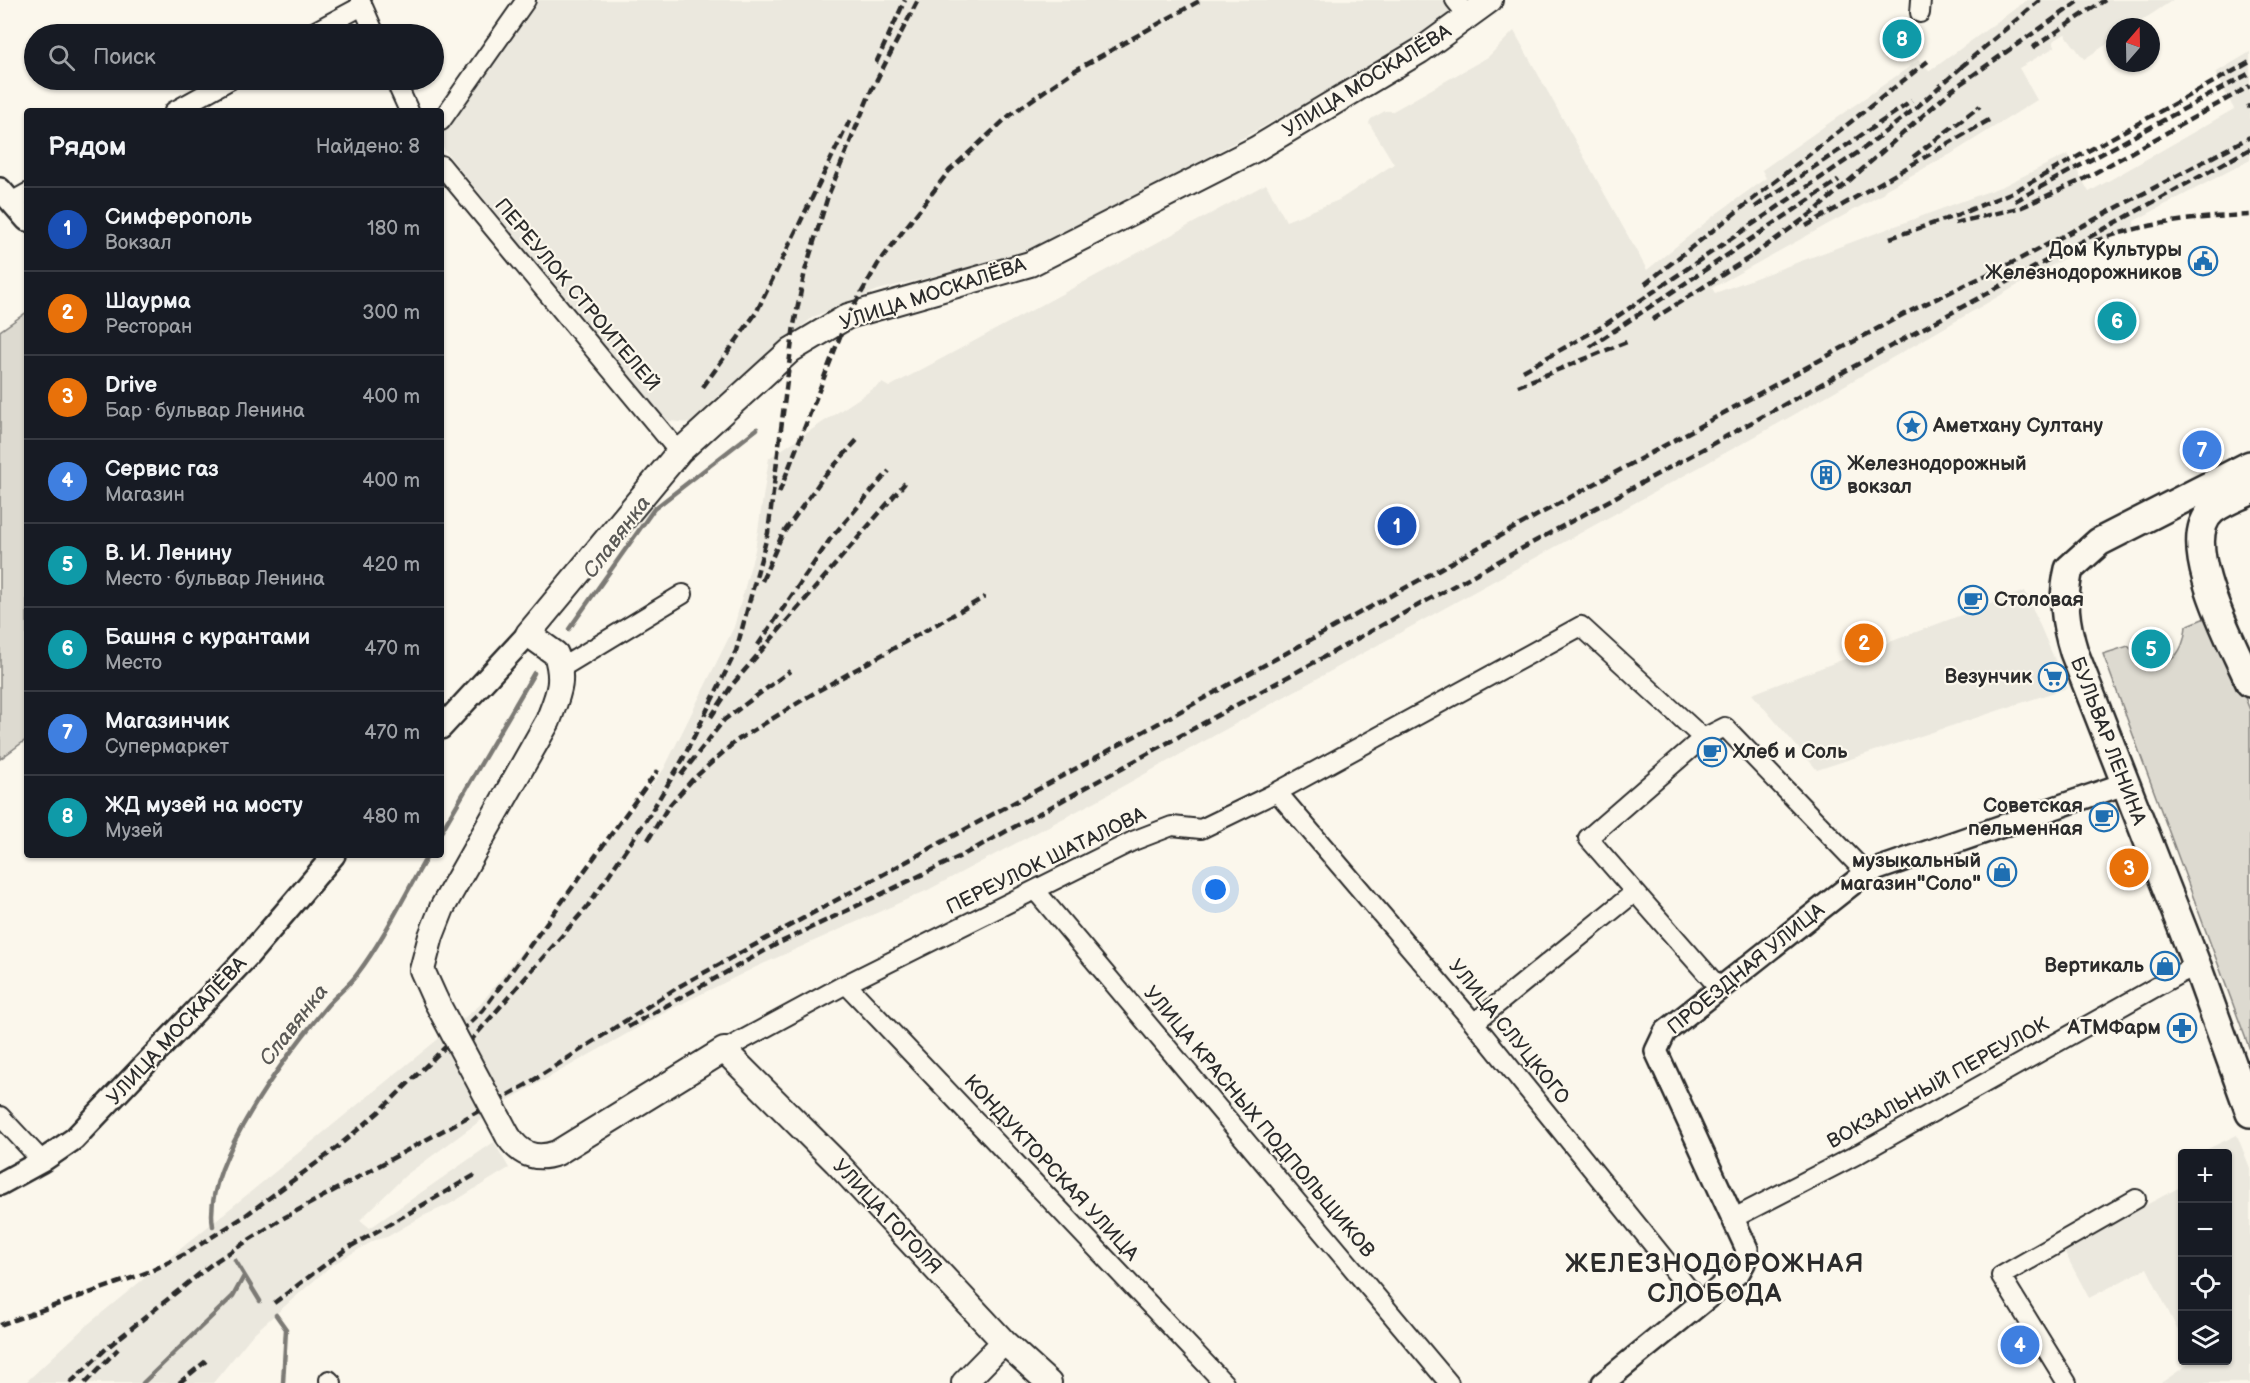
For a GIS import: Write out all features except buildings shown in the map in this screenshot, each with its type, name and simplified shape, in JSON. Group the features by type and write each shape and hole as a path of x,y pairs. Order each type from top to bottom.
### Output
{"main road":[{"name":"УЛИЦА МОСКАЛЁВА","path":"528,634 679,452 791,350 849,316 1030,264 1256,149 1420,51 1462,8 1490,0"},
{"name":"БУЛЬВАР ЛЕНИНА","path":"2250,465 2099,542 2068,569 2063,603 2074,652 2197,966 2250,1113"},
{"path":"2250,491 2212,510 2203,526 2201,547 2203,571 2250,683"},
{"path":"528,634 556,654 561,668 559,691 548,721 442,908 431,936 422,970 436,1001 508,1136 515,1146 531,1156 557,1154 724,1050"},
{"name":"УЛИЦА ГОГОЛЯ","path":"724,1050 836,1162 1004,1342 1049,1383"},
{"path":"964,1383 1004,1342"}],"street":[{"path":"444,117 526,0"},
{"path":"326,24 361,3 370,24"},
{"path":"179,108 212,90"},
{"path":"400,90 408,108"},
{"name":"ПЕРЕУЛОК СТРОИТЕЛЕЙ","path":"444,169 679,452"},
{"path":"13,195 24,215"},
{"path":"561,668 683,594"},
{"name":"ПЕРЕУЛОК ШАТАЛОВА","path":"724,1050 846,984 1133,841 1172,826 1201,829 1277,792 1581,626 1703,738"},
{"name":"УЛИЦА МОСКАЛЁВА","path":"444,723 528,634"},
{"path":"1721,990 1588,838 1703,738 1725,727 1866,873"},
{"name":"ПРОЕЗДНАЯ УЛИЦА","path":"1701,1304 1739,1272 1747,1249 1656,1051 1659,1040 1665,1032 1721,990 1866,873 2124,784"},
{"name":"УЛИЦА СЛУЦКОГО","path":"1277,792 1474,1023 1701,1304"},
{"name":"УЛИЦА МОСКАЛЁВА","path":"0,1184 42,1161 74,1139 248,956 331,858"},
{"name":"УЛИЦА КРАСНЫХ ПОДПОЛЬЩИКОВ","path":"1035,890 1449,1383"},
{"path":"1474,1023 1635,892"},
{"name":"ВОКЗАЛЬНЫЙ ПЕРЕУЛОК","path":"1732,1219 1860,1153 2197,966"},
{"name":"КОНДУКТОРСКАЯ УЛИЦА","path":"846,984 1224,1383"},
{"path":"0,1116 42,1161"},
{"path":"2067,1383 2001,1276 2136,1199"},
{"path":"1603,1383 1701,1304"}],"shaded area":[{"path":"533,0 1473,0 1359,74 1117,207 1020,255 878,290 813,317 690,423 669,421 655,409 445,151 444,127"},
{"path":"2027,0 2173,0 2146,18 2106,18 2106,45 2084,59 2065,34 2053,41 2055,47 2019,68 2037,100 1951,154 1886,189 1881,195 1712,288 1715,293 2003,186 2068,154 2089,192 2234,109 2215,73 2250,52 2250,160 2134,221 2134,231 2087,245 1790,417 1096,801 928,890 756,967 675,1007 510,1099 406,1175 360,1220 370,1228 494,1142 509,1168 450,1204 423,1216 387,1237 375,1240 332,1265 254,1333 213,1383 25,1383 87,1325 480,1005 664,769 734,627 755,550 769,458 882,383 889,387 1266,184 1286,221 1339,200 1394,164 1369,123 1371,119 1385,111 1393,111 1488,57 1514,31 1647,270 1716,214 1766,178 1762,170 1919,60 1930,71"},
{"path":"24,314 24,741 0,759 0,331"},
{"path":"2025,591 2067,688 1817,770 1752,694"},
{"path":"2212,615 2250,710 2250,1050 2103,654 2128,646 2148,661 2166,662 2173,658 2179,650 2184,640 2186,626"},
{"path":"2237,1135 2250,1168 2250,1383 2161,1383 2187,1365 2232,1365 2232,1149 2207,1149"},
{"path":"2178,1188 2178,1331 2147,1268 2089,1298 2063,1249"}],"waterway":[{"name":"Славянка","path":"569,629 654,509 757,429"},
{"name":"Славянка","path":"444,827 534,673"},
{"name":"Славянка","path":"213,1226 213,1201 221,1173 234,1142 251,1111 310,1027 368,959 426,858"},
{"name":"Славянка","path":"235,1260 260,1301"},
{"path":"143,1383 233,1296 244,1276"},
{"name":"Славянка","path":"276,1315 286,1329 283,1383"}],"railway":[{"path":"876,63 905,0"},
{"path":"460,1053 587,907 648,817 683,759 736,651 768,533 794,325 805,271 828,196 871,91 918,0"},
{"path":"779,493 848,316 878,264 949,171 1010,115 1072,72 1201,0"},
{"path":"1961,67 2040,0"},
{"path":"1752,256 1815,211 1953,89 2081,0"},
{"path":"2032,48 2105,0"},
{"path":"1645,284 1928,61"},
{"path":"1890,238 1958,215 2015,191 2250,62"},
{"path":"1523,371 1603,326 1863,149 1917,107 1966,63"},
{"path":"2015,201 2250,73"},
{"path":"1955,223 2022,207 2082,180 2250,86"},
{"path":"1755,207 1912,101"},
{"path":"1913,157 1980,106"},
{"path":"703,387 756,313 850,120"},
{"path":"1806,226 1989,120"},
{"path":"70,1383 108,1347 213,1263 280,1220 526,1085 678,987 1904,314 2016,261 2250,137"},
{"path":"628,1027 777,944 963,855 2250,149"},
{"path":"1590,347 1839,180"},
{"path":"2095,241 2171,222 2250,215"},
{"path":"1652,320 1758,252"},
{"path":"1518,386 1629,341"},
{"path":"762,581 782,535 822,479 859,438"},
{"path":"758,645 831,538 889,471"},
{"path":"711,717 732,685 905,483"},
{"path":"648,840 668,807 692,780 736,741 814,693 985,597"},
{"path":"681,775 724,720 790,671"},
{"path":"0,1325 151,1271 185,1254 242,1218 330,1153 379,1112 483,1010 658,770"},
{"path":"274,1303 346,1249 475,1175"},
{"path":"85,1383 118,1349"},
{"path":"179,1383 206,1361"}],"place":[{"name":"ЖД музей на мосту","path":"1902,39"},
{"name":"Дом Культуры Железнодорожников","path":"2203,261"},
{"name":"Башня с курантами","path":"2117,321"},
{"name":"Аметхану Султану","path":"1912,426"},
{"name":"Магазинчик","path":"2202,450"},
{"name":"Железнодорожный вокзал","path":"1826,475"},
{"name":"Симферополь","path":"1397,526"},
{"name":"Столовая","path":"1973,600"},
{"name":"Шаурма","path":"1864,643"},
{"name":"В. И. Ленину","path":"2151,649"},
{"name":"Везунчик","path":"2053,677"},
{"name":"Хлеб и Соль","path":"1712,752"},
{"name":"Советская пельменная","path":"2104,817"},
{"name":"Drive","path":"2129,868"},
{"name":"музыкальный магазин\"Соло\"","path":"2002,872"},
{"name":"Вертикаль","path":"2165,966"},
{"name":"АТМФарм","path":"2182,1028"},
{"name":"Сервис газ","path":"2020,1345"}],"district":[{"name":"ЖЕЛЕЗНОДОРОЖНАЯ СЛОБОДА","path":"1715,1279"}]}
